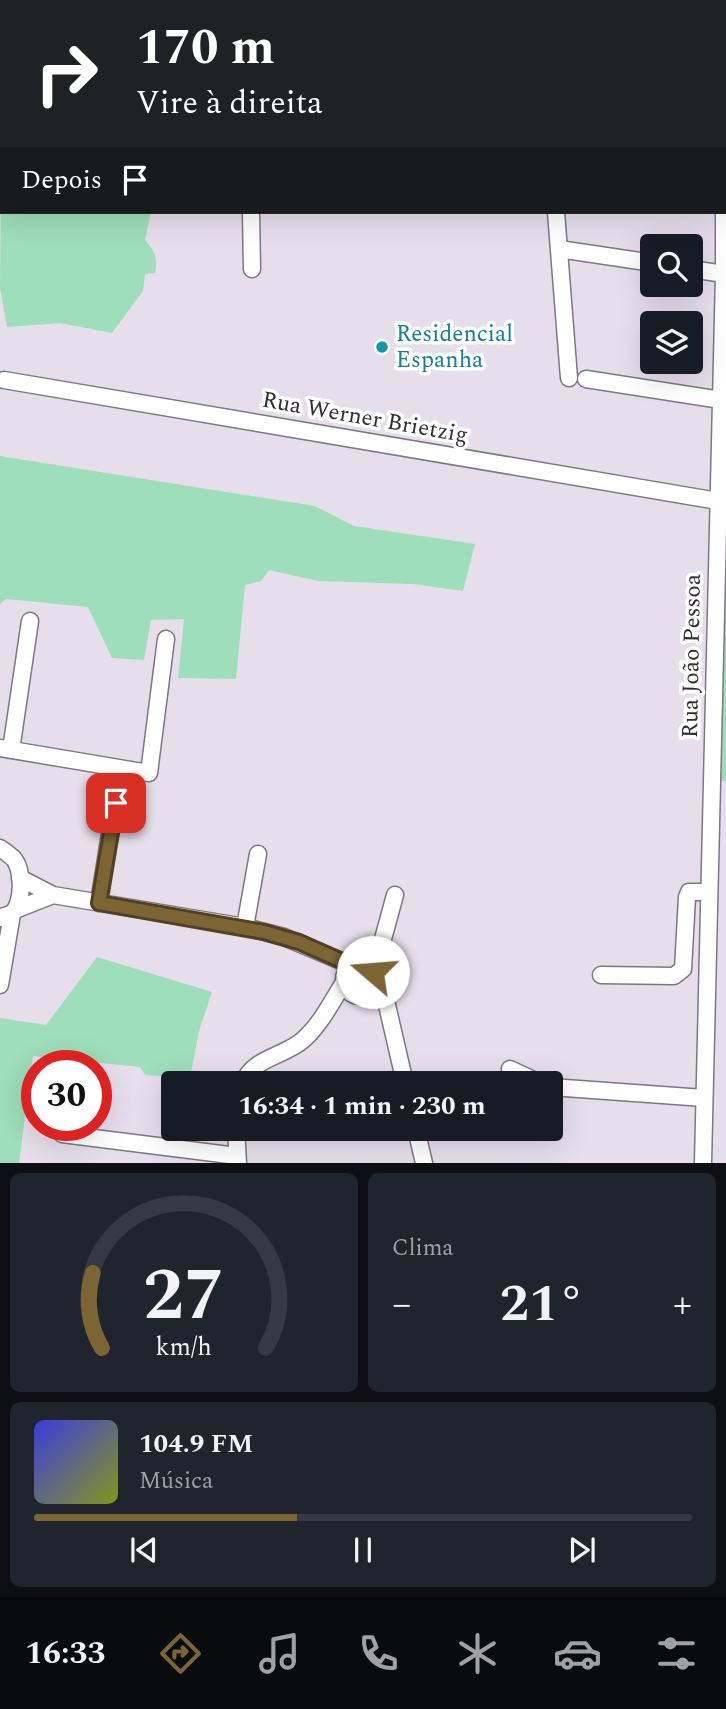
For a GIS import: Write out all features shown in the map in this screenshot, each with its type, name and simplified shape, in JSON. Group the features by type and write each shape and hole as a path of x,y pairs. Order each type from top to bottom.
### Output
{"street":[{"path":"251,214 252,269"},
{"path":"557,214 567,251 578,379 721,400"},
{"name":"Rua João Pessoa","path":"703,1163 724,214"},
{"path":"567,251 640,261"},
{"path":"703,271 724,274"},
{"name":"Rua Werner Brietzig","path":"5,380 718,501"},
{"path":"30,621 6,749 149,773 166,639"},
{"path":"99,903 116,803"},
{"path":"0,848 14,859 20,878 19,900 9,914 1,975"},
{"path":"244,927 258,854"},
{"path":"20,878 53,895 244,927 284,937 316,951 372,991 395,895"},
{"path":"601,975 674,976 683,969 689,892 709,892"},
{"path":"9,914 53,895"},
{"path":"353,980 385,934"},
{"path":"250,1071 253,1067 289,1050 305,1038 366,965 374,974 387,1005 402,1071"},
{"path":"353,980 391,1028"},
{"path":"509,1069 513,1071"},
{"path":"563,1088 704,1098"},
{"path":"111,1141 237,1159 236,1141"},
{"path":"419,1141 424,1163"}],"green space":[{"path":"1,214 151,214 145,240 155,255 155,273 145,274 143,291 112,333 60,323 7,327 0,288"},
{"path":"0,456 315,506 354,526 475,544 463,591 413,584 318,581 269,570 261,581 245,585 236,679 178,678 184,619 151,620 144,660 112,658 88,607 6,599 0,604"},
{"path":"726,462 726,781 721,781 724,465"},
{"path":"97,957 212,992 199,1031 191,1071 161,1071 161,1076 145,1075 140,1067 112,1064 112,1050 21,1050 22,1141 19,1163 0,1163 0,1018 46,1025"}],"place":[{"name":"Residencial Espanha","path":"382,347"}],"route":[{"path":"116,803 99,903 244,927 284,937 353,966 366,965 373,972"}]}
